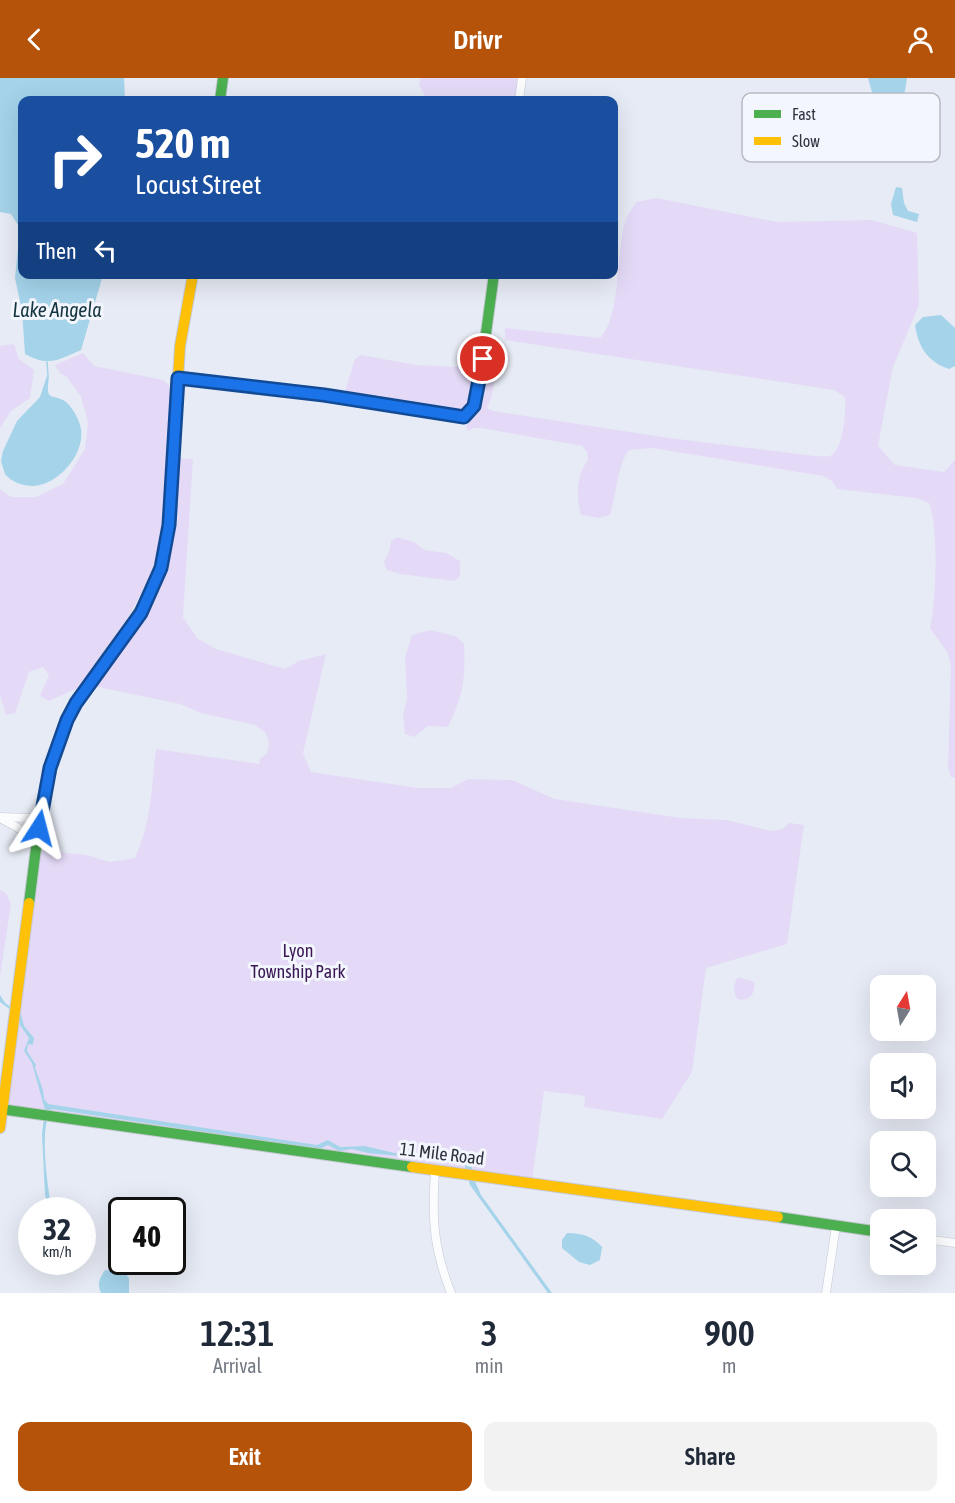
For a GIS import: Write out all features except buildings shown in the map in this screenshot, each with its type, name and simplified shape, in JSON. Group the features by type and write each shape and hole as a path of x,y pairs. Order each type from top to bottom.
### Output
{"street":[{"path":"221,96 223,78"},
{"path":"520,96 522,78"},
{"path":"0,1128 41,816 50,768 67,720 76,703 141,613 161,568 169,525 180,346 192,279"},
{"path":"178,378 324,395 464,417 472,411 478,392 493,279"},
{"path":"0,818 41,816"},
{"path":"0,818 12,827 27,831 38,839"},
{"name":"11 Mile Road","path":"1,1109 316,1156 462,1173 870,1231"},
{"path":"435,1170 432,1215 436,1251 451,1293"},
{"path":"825,1293 836,1226"},
{"path":"936,1241 955,1244"}],"green space":[{"path":"420,78 522,78 520,96 425,96 419,85"},
{"path":"657,198 777,222 872,220 917,233 919,305 893,367 878,446 895,465 944,472 955,460 955,778 951,777 948,768 951,664 947,652 930,628 936,565 934,529 929,503 916,498 837,489 832,481 823,476 653,448 629,450 625,456 610,515 599,518 581,515 578,486 581,473 588,460 587,452 582,446 481,428 468,431 464,417 343,398 355,359 361,355 416,365 457,367 472,357 498,362 492,395 487,408 493,411 669,438 830,456 835,452 841,438 845,411 845,397 834,390 505,340 505,328 600,338 612,315 622,235 626,219 636,202"},
{"path":"14,344 19,359 34,370 30,398 11,411 0,428 0,346"},
{"path":"83,353 94,366 163,380 169,385 171,392 163,523 154,571 127,619 78,688 49,701 40,696 49,675 43,667 29,672 15,713 6,715 0,695 0,489 11,497 36,497 63,484 85,449 88,422 81,397 55,365"},
{"name":"Lyon Township Park","path":"173,458 193,459 183,617 197,638 216,649 285,669 299,661 326,654 303,753 311,772 418,788 451,788 468,779 512,780 555,799 681,818 727,820 771,831 782,829 789,823 804,825 787,944 706,968 692,1072 662,1119 584,1107 585,1096 544,1091 532,1182 3,1109 36,850 86,855 110,862 135,858 148,818 156,749 260,764 259,760 267,753 269,743 265,732 255,725 201,713 180,704 88,685 140,613 161,568"},
{"path":"397,537 414,542 424,550 446,553 460,561 460,575 455,581 400,574 387,570 384,562 391,541"},
{"path":"430,630 455,636 464,643 462,686 448,727 428,726 414,737 405,734 403,716 407,699 405,657 412,635"},
{"path":"0,890 6,893 11,904 0,976"},
{"path":"738,977 754,982 753,993 748,998 737,999 734,985"}],"water":[{"name":"Lake Angela","path":"0,78 124,78 125,96 18,96 18,225 11,214 0,212"},
{"path":"868,78 907,78 904,93 872,93"},
{"path":"896,187 902,188 904,203 908,211 919,214 917,222 893,215 891,204"},
{"name":"Lake Angela","path":"18,248 18,279 102,279 81,350 53,361 33,358 25,354 22,311 15,278"},
{"path":"941,315 955,328 955,366 949,369 935,362 925,353 915,325 923,317"},
{"path":"47,376 49,377 49,394 66,402 77,417 81,432 80,443 70,464 53,479 43,484 25,485 5,474 1,461 3,451 17,421 40,397"},
{"path":"0,995 5,1003 21,1014 24,1026 34,1038 33,1045 28,1044 27,1051 36,1065 44,1099 48,1104 317,1145 328,1140 340,1147 365,1146 394,1153 431,1156 458,1154 471,1162 473,1177 481,1195 552,1293 548,1293 470,1185 464,1162 458,1157 431,1159 368,1153 352,1149 339,1151 328,1145 319,1149 52,1109 48,1117 45,1143 50,1197 46,1197 42,1134 45,1110 32,1063 24,1051 29,1038 20,1025 19,1016 0,1002"},
{"path":"567,1233 586,1236 598,1243 602,1247 600,1260 590,1265 579,1262 562,1248 562,1240"},
{"path":"105,1270 108,1270 108,1275 126,1275 129,1278 129,1293 101,1293 99,1282"}],"waterway":[{"path":"47,362 48,376"}],"traffic: fast":[{"path":"221,96 223,78"},
{"path":"178,378 324,395 464,417 472,410 478,392 493,279"},
{"path":"29,903 43,801 65,727 88,684 127,630 150,592 159,571 165,547"},
{"path":"0,1109 412,1167"},
{"path":"778,1217 870,1231"}],"traffic: slow":[{"path":"165,547 169,525 180,346 192,279"},
{"path":"0,1128 29,903"},
{"path":"412,1167 778,1217"}],"route":[{"path":"39,828 50,768 67,720 76,703 141,613 161,568 169,525 178,378 228,382 324,395 464,417 472,411 474,406 483,359"}]}
